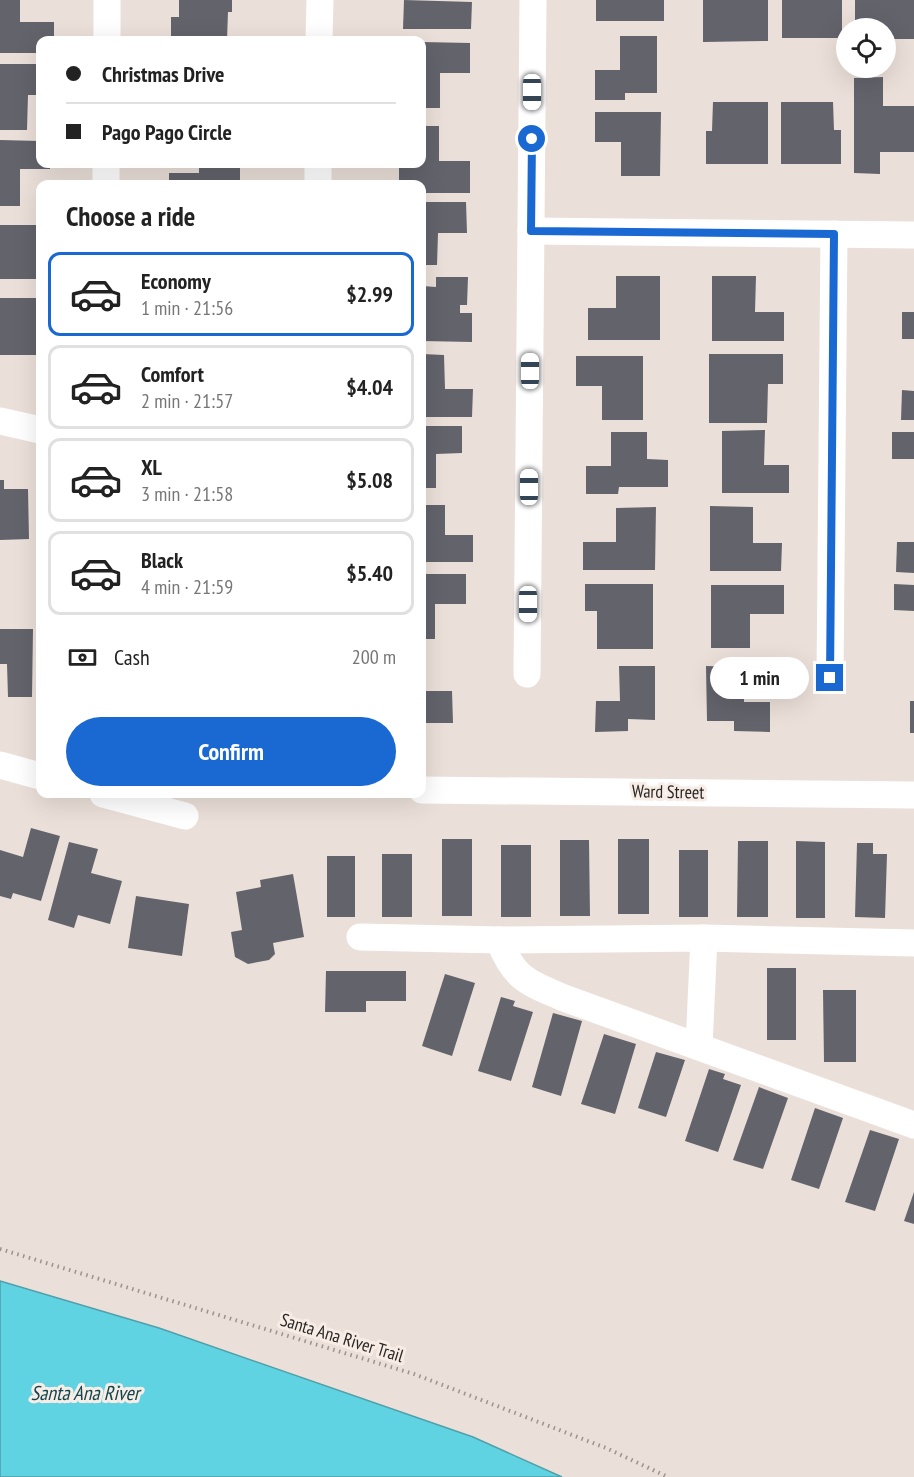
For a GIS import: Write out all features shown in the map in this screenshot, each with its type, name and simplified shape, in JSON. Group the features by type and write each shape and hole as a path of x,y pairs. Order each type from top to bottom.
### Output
{"street":[{"path":"107,0 107,36"},
{"path":"319,36 320,0"},
{"path":"527,674 533,0"},
{"path":"531,231 914,235"},
{"path":"830,678 834,234"},
{"path":"0,421 36,429"},
{"path":"0,765 36,775"},
{"name":"Ward Street","path":"426,790 914,795"},
{"path":"118,798 185,816"},
{"path":"360,937 499,940 704,938 914,943"},
{"path":"699,1046 704,938"},
{"path":"499,940 507,961 516,973 564,998 914,1125"}],"path":[{"name":"Santa Ana River Trail","path":"0,1249 414,1374 606,1448 668,1477"}],"water":[{"name":"Santa Ana River","path":"0,1281 159,1328 473,1437 562,1477 0,1477"}],"building":[{"path":"0,0 20,0 20,22 54,22 54,36 36,36 36,53 0,53"},
{"path":"179,0 232,0 232,12 228,12 227,36 171,36 171,17 179,17"},
{"path":"404,0 472,2 471,29 403,29"},
{"path":"596,0 664,0 664,21 596,21"},
{"path":"703,0 768,0 768,41 703,42"},
{"path":"782,0 842,0 842,18 836,18 836,38 782,38"},
{"path":"855,0 914,0 914,39 896,39 896,18 855,18"},
{"path":"620,36 657,36 657,93 625,93 625,100 595,100 595,70 620,70"},
{"path":"426,42 470,43 470,73 440,73 440,108 426,108"},
{"path":"0,64 36,64 36,95 28,95 27,130 0,130"},
{"path":"854,78 883,78 883,106 914,106 914,152 880,152 880,174 854,173"},
{"path":"713,102 768,102 768,164 706,164 706,131 712,131"},
{"path":"781,102 833,102 834,130 841,130 841,164 781,164"},
{"path":"595,112 661,112 660,176 621,176 621,142 595,142"},
{"path":"426,126 439,126 439,161 470,161 470,193 426,193 426,180 399,180 399,168 426,168"},
{"path":"0,140 36,141 36,168 50,169 20,169 20,206 0,206"},
{"path":"199,168 240,168 240,180 169,180 169,173 199,173"},
{"path":"426,202 466,202 467,233 438,233 437,265 426,265"},
{"path":"0,225 36,225 36,279 0,279"},
{"path":"616,276 660,276 660,340 588,340 588,308 616,308"},
{"path":"712,276 756,276 755,312 784,312 784,341 712,341"},
{"path":"436,277 468,277 467,305 460,305 460,313 472,313 472,342 426,341 426,286 436,287"},
{"path":"0,298 36,298 36,355 0,355"},
{"path":"902,312 914,312 914,339 902,339"},
{"path":"426,354 444,355 445,389 473,389 472,417 426,417"},
{"path":"709,354 783,354 783,384 768,384 767,423 709,423"},
{"path":"576,356 643,356 643,420 602,420 602,386 576,386"},
{"path":"902,390 914,391 914,420 901,420"},
{"path":"426,426 462,426 462,453 436,454 436,488 426,488"},
{"path":"765,430 764,465 789,465 789,493 722,493 722,431"},
{"path":"611,432 647,432 647,459 668,460 668,487 619,487 618,494 586,494 586,466 611,466"},
{"path":"892,432 914,432 914,459 892,459"},
{"path":"0,480 4,480 4,489 28,489 29,539 0,540"},
{"path":"426,505 445,505 445,535 473,535 473,562 426,562"},
{"path":"710,506 753,507 753,543 782,543 781,571 710,571"},
{"path":"656,507 655,570 583,570 583,542 616,542 616,508"},
{"path":"897,542 914,542 914,573 896,572"},
{"path":"426,574 466,574 466,604 435,604 435,639 426,639"},
{"path":"585,584 653,584 653,649 597,649 597,611 585,611"},
{"path":"894,584 914,585 914,611 894,610"},
{"path":"711,585 784,585 784,614 750,614 750,648 711,648"},
{"path":"0,629 33,629 32,697 8,697 7,664 0,664"},
{"path":"619,666 655,666 655,720 628,719 628,731 595,732 596,701 620,701"},
{"path":"706,666 744,667 744,702 770,702 770,732 734,731 734,721 707,721"},
{"path":"426,691 452,691 453,723 426,723"},
{"path":"910,701 914,701 914,733 910,733"},
{"path":"31,828 60,836 41,901 13,893 11,899 0,896 0,850 23,857"},
{"path":"442,839 472,839 472,916 442,916"},
{"path":"618,839 649,839 649,914 618,914"},
{"path":"560,840 589,840 590,916 560,916"},
{"path":"738,841 768,841 768,917 737,917"},
{"path":"796,841 825,842 825,918 796,918"},
{"path":"69,842 98,849 91,873 122,881 110,924 78,915 74,928 48,920"},
{"path":"857,843 873,843 873,854 887,854 885,918 855,917"},
{"path":"501,845 531,845 531,917 501,917"},
{"path":"679,850 708,850 708,917 679,917"},
{"path":"382,854 412,854 412,917 382,917"},
{"path":"327,856 355,856 355,917 327,917"},
{"path":"293,874 304,937 273,943 275,954 269,960 248,964 235,957 231,932 242,930 236,892 261,887 260,880"},
{"path":"136,896 189,904 182,956 128,948"},
{"path":"767,968 796,968 796,1040 767,1040"},
{"path":"326,971 406,971 406,1001 366,1001 366,1012 325,1012"},
{"path":"445,974 475,983 452,1056 422,1046"},
{"path":"823,990 856,990 856,1062 824,1062"},
{"path":"501,997 515,1001 513,1006 533,1012 511,1081 478,1071"},
{"path":"553,1013 582,1021 561,1096 532,1087"},
{"path":"604,1034 636,1044 615,1114 581,1104"},
{"path":"656,1052 685,1060 666,1117 638,1108"},
{"path":"709,1069 725,1074 723,1079 741,1085 718,1152 685,1141"},
{"path":"759,1087 788,1098 763,1169 733,1160"},
{"path":"815,1108 843,1118 819,1189 791,1180"},
{"path":"870,1130 899,1139 875,1211 845,1202"},
{"path":"914,1192 914,1224 904,1221"}],"route":[{"path":"532,139 531,231 834,234 830,678"}]}
